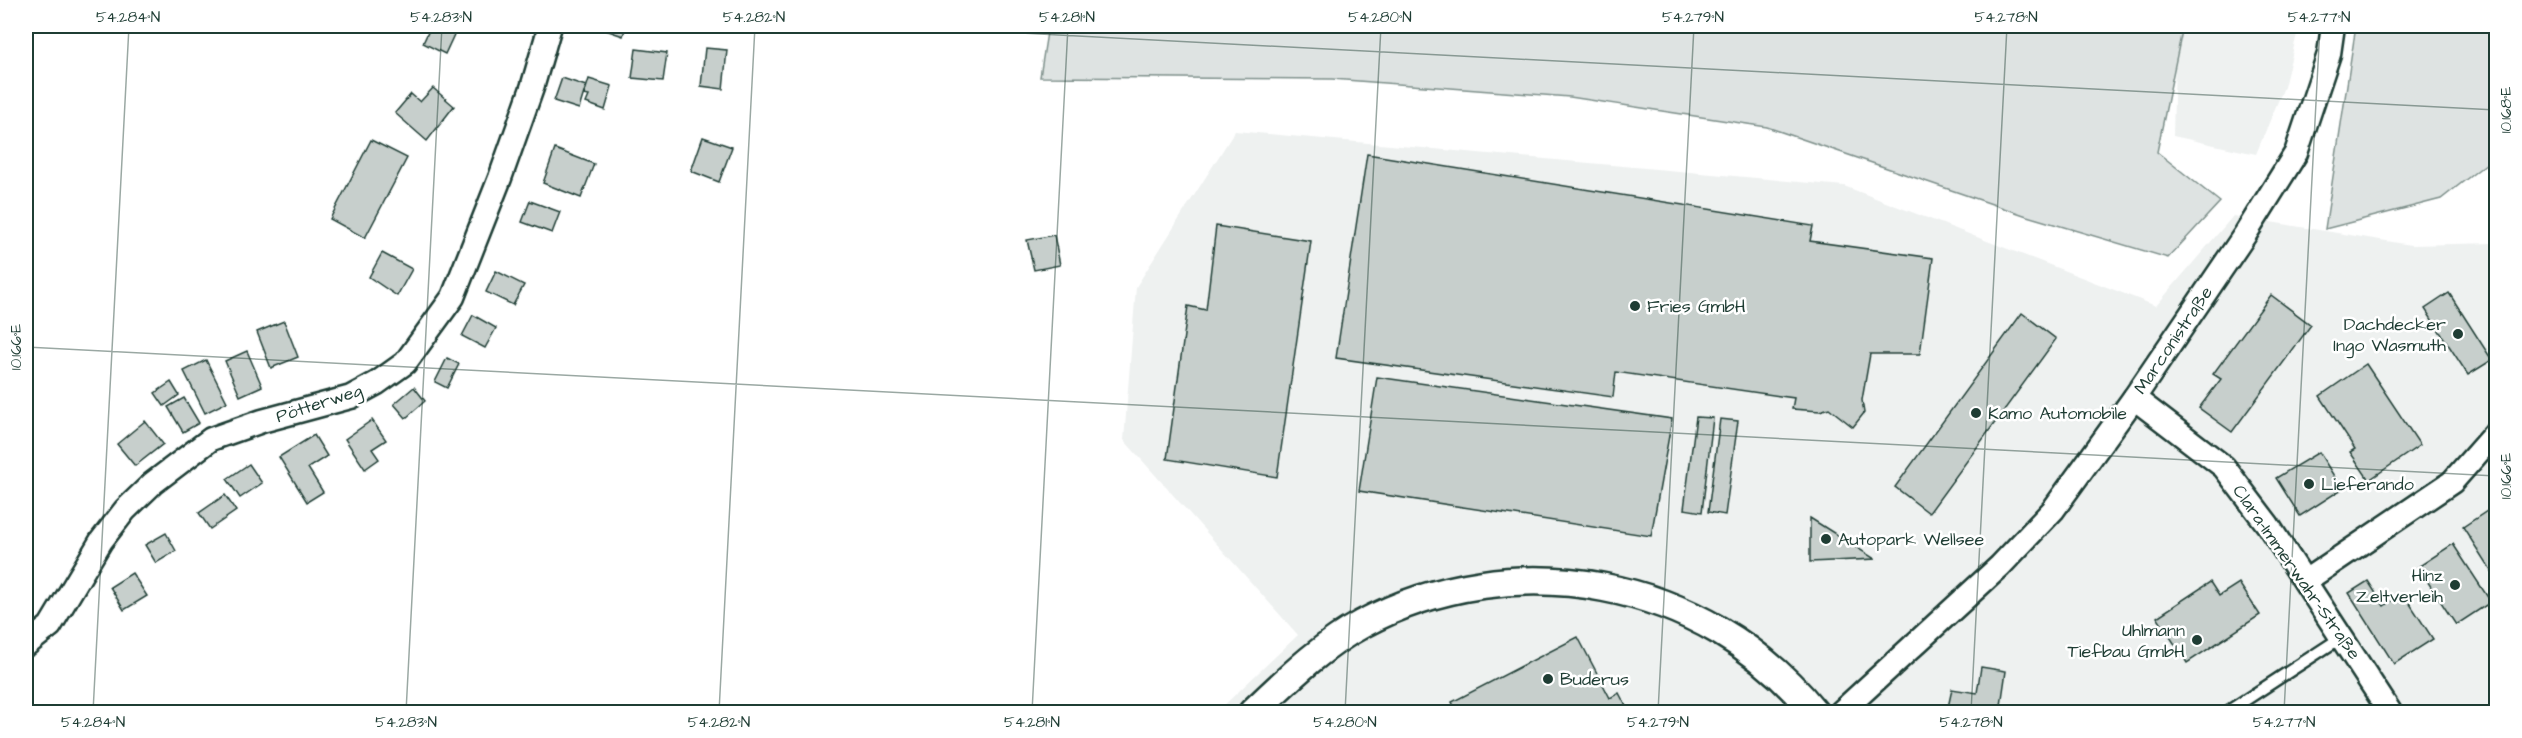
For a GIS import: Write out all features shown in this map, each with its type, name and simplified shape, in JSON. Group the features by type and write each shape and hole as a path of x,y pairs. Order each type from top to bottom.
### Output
{"street":[{"name":"Pötterweg","path":"26,645 50,626 101,541 125,510 153,483 211,440 262,422 351,397 377,383 405,363 453,297 507,158 532,88 550,26"},
{"name":"Marconistraße","path":"1841,712 2000,566 2053,510 2134,398 2247,232 2296,153 2329,54 2332,26"},
{"name":"Clara-Immerwahr-Straße","path":"2134,398 2224,467 2268,525 2390,712"},
{"path":"2305,581 2452,482 2496,432"},
{"path":"1253,712 1313,658 1347,633 1380,615 1433,594 1479,584 1561,580 1610,586 1647,597 1700,620 1747,650 1772,670 1814,712"}],"lane":[{"path":"2227,712 2342,637"}],"shaded area":[{"path":"1048,26 2183,26 2157,152 2220,202 2168,258 2027,216 1767,127 1570,97 1332,79 1040,77"},
{"path":"2183,26 2299,26 2284,87 2256,154 2173,136 2175,58"},
{"path":"2356,26 2496,26 2496,156 2441,199 2325,229"},
{"path":"1235,131 1844,186 2156,306 2233,216 2411,245 2496,243 2496,712 1217,712 1298,635 1124,440 1136,287"}],"building":[{"path":"431,26 458,26 445,54 423,43"},
{"path":"594,26 626,26 623,36"},
{"path":"705,48 727,50 723,89 701,86"},
{"path":"636,49 667,53 663,81 632,78"},
{"path":"562,78 586,86 579,109 554,101"},
{"path":"589,79 612,86 605,110 586,103 589,96 584,95"},
{"path":"433,88 454,106 427,141 395,113 411,94 420,102"},
{"path":"703,137 732,147 719,182 691,171"},
{"path":"371,140 407,158 365,238 330,219"},
{"path":"555,149 594,164 581,198 543,183"},
{"name":"Fries GmbH","path":"1367,154 1813,226 1810,241 1933,258 1920,354 1870,354 1862,400 1864,413 1853,427 1829,408 1820,411 1792,409 1794,398 1616,372 1613,397 1336,358"},
{"path":"530,201 560,212 552,233 522,222"},
{"path":"1216,226 1311,241 1277,477 1167,459 1188,306 1206,310"},
{"path":"1054,235 1060,265 1034,270 1027,240"},
{"path":"382,253 412,269 397,296 369,277"},
{"path":"496,271 524,285 513,305 486,292"},
{"name":"Dachdecker Ingo Wasmuth","path":"2449,293 2492,360 2468,375 2425,309"},
{"path":"2271,295 2311,325 2232,432 2199,408 2221,379 2213,374"},
{"name":"Kamo Automobile","path":"2022,313 2056,339 1929,513 1895,487"},
{"path":"473,315 496,328 485,348 462,336"},
{"path":"284,321 298,357 271,368 257,332"},
{"path":"247,351 262,386 240,396 225,361"},
{"path":"447,358 459,364 447,388 435,382"},
{"path":"206,360 227,402 205,413 184,371"},
{"path":"2366,364 2420,445 2369,480 2350,452 2355,449 2320,396"},
{"path":"1377,377 1672,419 1651,536 1359,491"},
{"path":"171,382 179,395 164,406 155,393"},
{"path":"414,387 425,401 406,418 394,404"},
{"path":"184,398 199,423 183,432 168,407"},
{"path":"1696,417 1713,418 1702,512 1684,509"},
{"path":"1720,419 1738,421 1725,515 1708,512"},
{"path":"372,420 386,440 372,449 379,459 365,469 345,439"},
{"path":"145,421 163,444 135,466 117,444"},
{"path":"314,435 327,456 308,468 323,492 307,502 279,457"},
{"name":"Lieferando","path":"2319,452 2342,489 2300,516 2276,478"},
{"path":"249,464 262,483 240,498 227,479"},
{"path":"225,495 236,511 210,529 199,513"},
{"path":"2490,509 2496,519 2496,579 2463,527"},
{"name":"Autopark Wellsee","path":"1810,518 1875,559 1810,562"},
{"path":"166,533 176,551 156,563 145,545"},
{"name":"Hinz Zeltverleih","path":"2453,544 2491,602 2456,625 2418,567"},
{"path":"132,573 147,596 124,610 110,587"},
{"path":"2368,581 2384,606 2403,593 2433,639 2394,664 2349,593"},
{"name":"Uhlmann Tiefbau GmbH","path":"2210,582 2219,596 2239,583 2260,615 2187,663 2157,617"},
{"name":"Buderus","path":"1578,637 1610,698 1619,693 1629,712 1457,712 1452,702"},
{"path":"1981,667 2006,671 2000,712 1947,712 1952,689 1977,693"}],"place":[{"name":"Fries GmbH","path":"1635,306"},
{"name":"Dachdecker Ingo Wasmuth","path":"2458,334"},
{"name":"Kamo Automobile","path":"1976,413"},
{"name":"Lieferando","path":"2309,484"},
{"name":"Autopark Wellsee","path":"1826,539"},
{"name":"Hinz Zeltverleih","path":"2455,585"},
{"name":"Uhlmann Tiefbau GmbH","path":"2197,640"},
{"name":"Buderus","path":"1548,679"}]}
